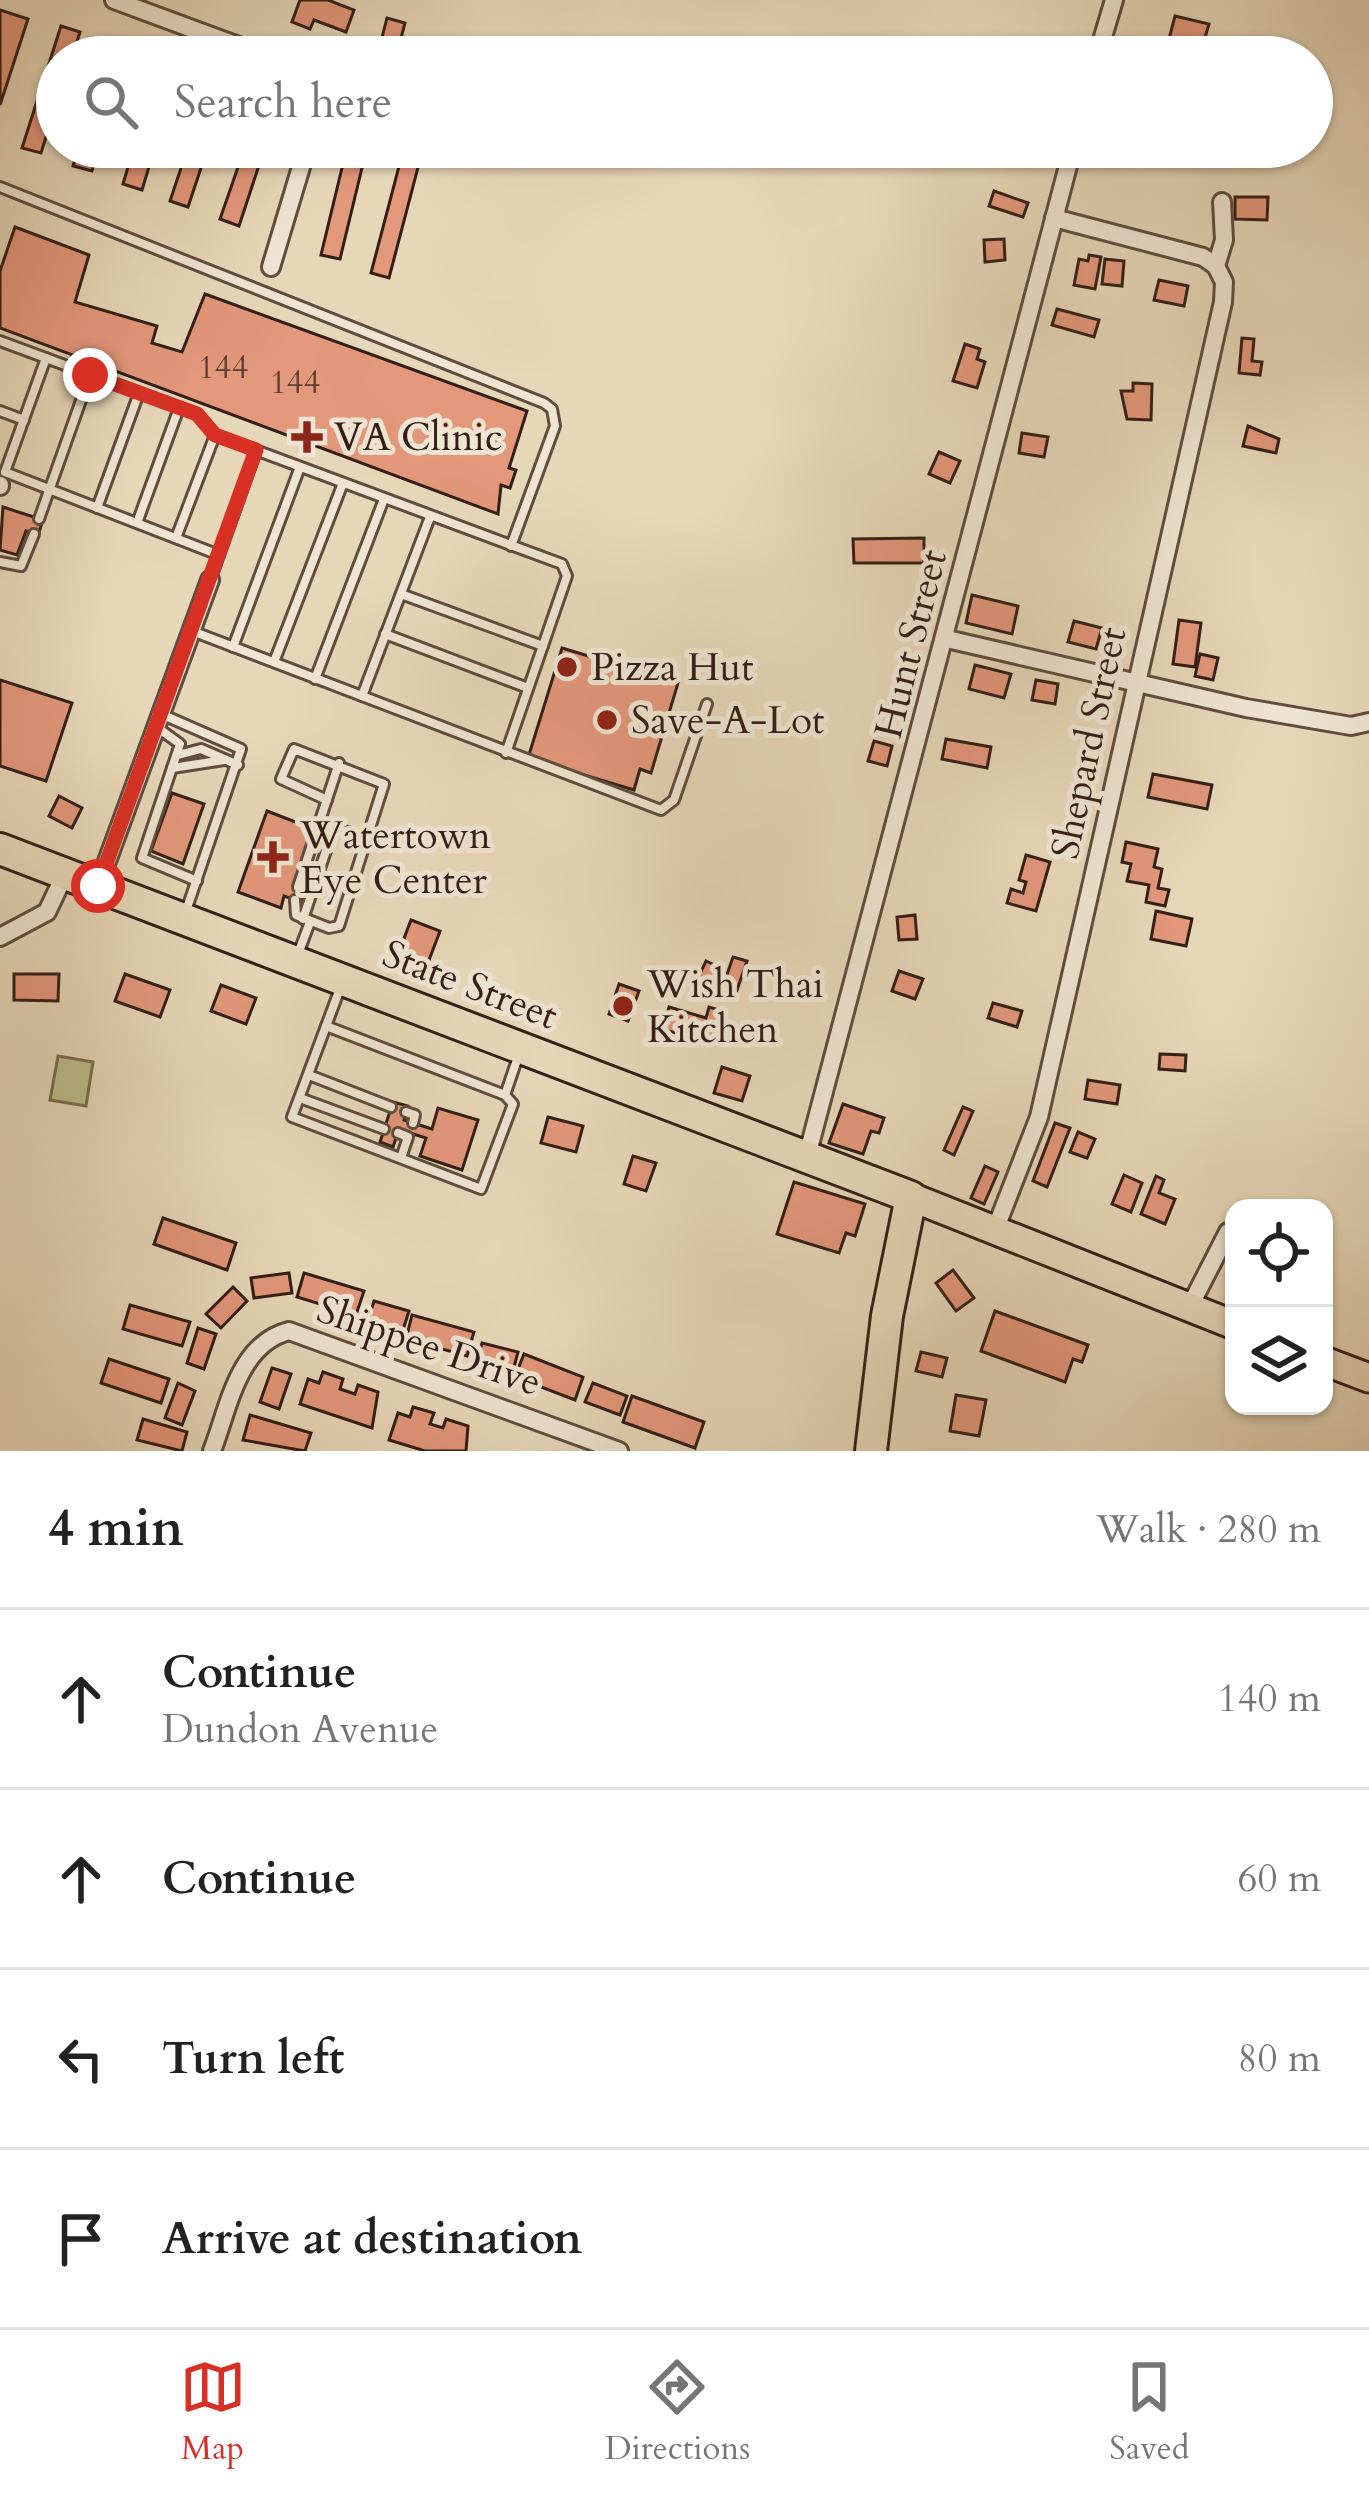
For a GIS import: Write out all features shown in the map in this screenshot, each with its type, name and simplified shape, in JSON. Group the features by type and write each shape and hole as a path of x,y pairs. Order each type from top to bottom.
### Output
{"highway":[{"name":"State Street","path":"0,850 807,1156 908,1208"},
{"path":"871,1451 908,1208"}],"main road":[{"name":"State Street","path":"908,1208 995,1230 1225,1322"},
{"path":"1333,1364 1369,1378"}],"street":[{"path":"114,0 211,36"},
{"path":"1103,36 1114,0"},
{"path":"271,267 301,168"},
{"name":"Hunt Street","path":"807,1156 1067,168"},
{"name":"Shepard Street","path":"995,1230 1039,1117 1223,302 1224,281 1216,266 1225,240 1222,202"},
{"path":"1054,218 1203,256 1216,266"},
{"path":"98,886 210,580"},
{"path":"946,639 1134,686 1351,726 1369,722"},
{"path":"0,937 47,912 65,874"},
{"path":"1189,1308 1225,1238"},
{"name":"Shippee Drive","path":"212,1451 254,1350 272,1336 289,1331 619,1451"}],"lane":[{"path":"0,188 544,403 552,409 555,426 511,546"},
{"path":"0,341 197,414 215,435 566,568 506,753"},
{"path":"46,358 2,481 50,489 219,555"},
{"path":"39,519 90,375"},
{"path":"97,508 139,393"},
{"path":"137,524 179,408"},
{"path":"0,411 24,420"},
{"path":"176,538 215,435"},
{"path":"210,580 256,450"},
{"path":"233,646 300,467"},
{"path":"274,662 343,483"},
{"path":"315,679 384,499"},
{"path":"362,696 430,517"},
{"path":"0,562 21,566 34,534"},
{"path":"401,594 543,646"},
{"path":"192,631 661,810 674,800 707,704"},
{"path":"386,634 528,688"},
{"path":"159,721 176,736 177,755 142,858 197,881"},
{"path":"159,721 238,746 238,765 184,918"},
{"path":"177,755 201,749 238,765"},
{"path":"295,900 293,912 339,926 385,784 294,749 282,774 285,784 327,800"},
{"path":"172,768 225,759"},
{"path":"298,886 339,763"},
{"path":"320,823 368,839"},
{"path":"296,960 334,827"},
{"path":"326,1027 505,1095 514,1104 482,1189 292,1118 343,979"},
{"path":"505,1095 521,1046"},
{"path":"309,1076 392,1107"},
{"path":"300,1098 384,1129"},
{"path":"400,1157 415,1115 406,1112"}],"shaded area":[{"path":"58,1056 93,1062 86,1106 50,1100"}],"building":[{"path":"300,0 328,0 354,10 346,32 314,20 310,29 292,22"},
{"path":"0,10 28,19 0,105"},
{"path":"1175,16 1209,24 1206,36 1170,36"},
{"path":"387,18 405,23 402,36 382,36"},
{"path":"61,26 80,32 79,36 58,36"},
{"path":"36,104 36,152 22,148"},
{"path":"128,168 149,168 142,190 123,184"},
{"path":"181,168 201,168 188,207 170,201"},
{"path":"238,168 258,168 239,226 220,219"},
{"path":"342,168 362,168 340,259 321,255"},
{"path":"399,168 418,168 389,278 371,273"},
{"path":"994,191 1028,203 1023,217 989,206"},
{"path":"1235,197 1268,197 1267,220 1235,219"},
{"path":"15,227 89,255 75,302 157,326 152,343 182,352 205,294 527,411 509,468 516,470 510,488 501,485 498,514 0,328 0,271"},
{"path":"1004,239 1005,260 985,262 984,240"},
{"path":"1089,255 1101,257 1095,289 1074,285 1079,259 1088,261"},
{"path":"1105,259 1124,261 1122,286 1102,284"},
{"path":"1159,280 1188,286 1184,306 1154,300"},
{"path":"1057,309 1099,320 1094,337 1052,325"},
{"path":"1242,338 1254,339 1252,361 1262,362 1260,375 1239,373"},
{"path":"965,344 980,349 977,359 985,362 977,388 953,381"},
{"path":"1133,383 1152,384 1151,420 1127,419 1121,391 1133,391"},
{"path":"1248,426 1279,439 1276,453 1243,446"},
{"path":"1022,433 1048,437 1044,457 1019,453"},
{"path":"939,452 960,461 950,483 929,474"},
{"path":"3,507 43,520 38,535 26,531 17,555 0,550"},
{"path":"924,538 924,563 854,563 853,539"},
{"path":"972,595 1018,606 1012,634 966,623"},
{"path":"1179,620 1201,623 1195,667 1173,664"},
{"path":"1074,621 1102,628 1096,649 1068,642"},
{"path":"562,648 678,683 651,773 640,769 634,790 528,758"},
{"path":"1200,654 1218,658 1213,680 1195,676"},
{"path":"975,665 1011,674 1004,698 969,689"},
{"path":"0,680 72,703 46,781 0,766"},
{"path":"1036,680 1058,684 1055,704 1032,700"},
{"path":"946,739 991,747 987,768 942,759"},
{"path":"874,741 892,746 887,766 868,761"},
{"path":"1153,774 1212,785 1207,809 1148,797"},
{"path":"172,793 204,804 183,864 151,851"},
{"path":"59,796 82,808 72,828 49,816"},
{"path":"267,811 314,829 293,885 305,889 301,902 284,896 281,908 238,892"},
{"path":"1126,842 1158,849 1154,867 1162,869 1158,888 1169,890 1165,906 1146,902 1149,885 1127,881 1131,864 1122,862"},
{"path":"1026,855 1050,862 1036,911 1007,903 1011,889 1023,893 1026,882 1019,880"},
{"path":"1156,911 1192,919 1186,946 1151,939"},
{"path":"915,915 917,939 899,940 897,917"},
{"path":"411,920 440,931 426,968 397,957"},
{"path":"733,957 747,961 734,999 720,995"},
{"path":"706,961 719,967 705,998 692,992"},
{"path":"899,971 923,979 915,999 892,991"},
{"path":"14,974 59,974 58,1001 14,1000"},
{"path":"125,974 170,990 160,1017 115,1001"},
{"path":"619,984 639,991 628,1021 609,1014"},
{"path":"221,985 256,998 246,1024 211,1011"},
{"path":"993,1003 1022,1011 1017,1027 988,1018"},
{"path":"669,1007 706,1018 709,1007 726,1012 716,1045 662,1029"},
{"path":"1160,1054 1186,1055 1185,1071 1159,1069"},
{"path":"722,1067 750,1076 742,1101 714,1093"},
{"path":"1088,1080 1120,1085 1117,1104 1085,1099"},
{"path":"393,1102 408,1106 404,1120 432,1129 438,1108 478,1120 462,1170 420,1156 426,1138 399,1129 393,1147 380,1142"},
{"path":"843,1104 884,1118 879,1133 871,1131 863,1154 829,1143"},
{"path":"963,1107 973,1111 954,1155 944,1150"},
{"path":"548,1117 583,1126 576,1152 541,1143"},
{"path":"1055,1123 1070,1128 1047,1187 1033,1181"},
{"path":"1078,1132 1095,1139 1087,1158 1070,1152"},
{"path":"633,1156 656,1163 646,1191 624,1184"},
{"path":"985,1166 998,1172 984,1204 971,1198"},
{"path":"1124,1175 1142,1183 1131,1212 1112,1204"},
{"path":"1156,1176 1164,1180 1159,1193 1175,1199 1165,1224 1141,1214"},
{"path":"794,1182 865,1204 855,1236 846,1233 839,1253 777,1234"},
{"path":"163,1218 236,1243 227,1270 154,1244"},
{"path":"953,1270 974,1298 956,1311 936,1283"},
{"path":"289,1273 292,1293 254,1298 251,1278"},
{"path":"304,1273 364,1291 356,1315 297,1297"},
{"path":"233,1287 247,1301 221,1328 206,1314"},
{"path":"374,1301 409,1311 403,1330 368,1320"},
{"path":"130,1305 190,1322 182,1346 123,1329"},
{"path":"995,1311 1088,1345 1082,1362 1073,1359 1065,1382 981,1351"},
{"path":"412,1315 474,1332 467,1356 406,1339"},
{"path":"198,1328 216,1334 204,1369 187,1363"},
{"path":"482,1343 518,1352 513,1371 477,1362"},
{"path":"921,1352 947,1358 942,1377 916,1371"},
{"path":"524,1354 583,1377 575,1400 515,1377"},
{"path":"109,1359 169,1379 161,1403 101,1383"},
{"path":"272,1368 291,1374 279,1409 260,1402"},
{"path":"323,1372 343,1379 340,1389 355,1394 358,1385 378,1392 372,1428 300,1404 308,1379 319,1383"},
{"path":"178,1383 195,1391 182,1425 165,1418"},
{"path":"593,1383 627,1396 620,1415 585,1402"},
{"path":"956,1395 986,1400 979,1436 950,1431"},
{"path":"632,1396 704,1422 695,1448 623,1422"},
{"path":"413,1407 434,1413 430,1424 443,1428 446,1419 468,1426 466,1451 425,1451 389,1440 398,1413 410,1417"},
{"path":"250,1415 311,1433 305,1451 243,1440"},
{"path":"143,1419 187,1432 182,1451 137,1440"}],"place":[{"name":"VA Clinic","path":"307,437"},
{"name":"Pizza Hut","path":"567,667"},
{"name":"Save-A-Lot","path":"607,720"},
{"name":"Watertown Eye Center","path":"273,857"},
{"name":"Wish Thai Kitchen","path":"623,1006"}],"route":[{"path":"90,375 197,414 215,435 256,450 98,886"}]}
